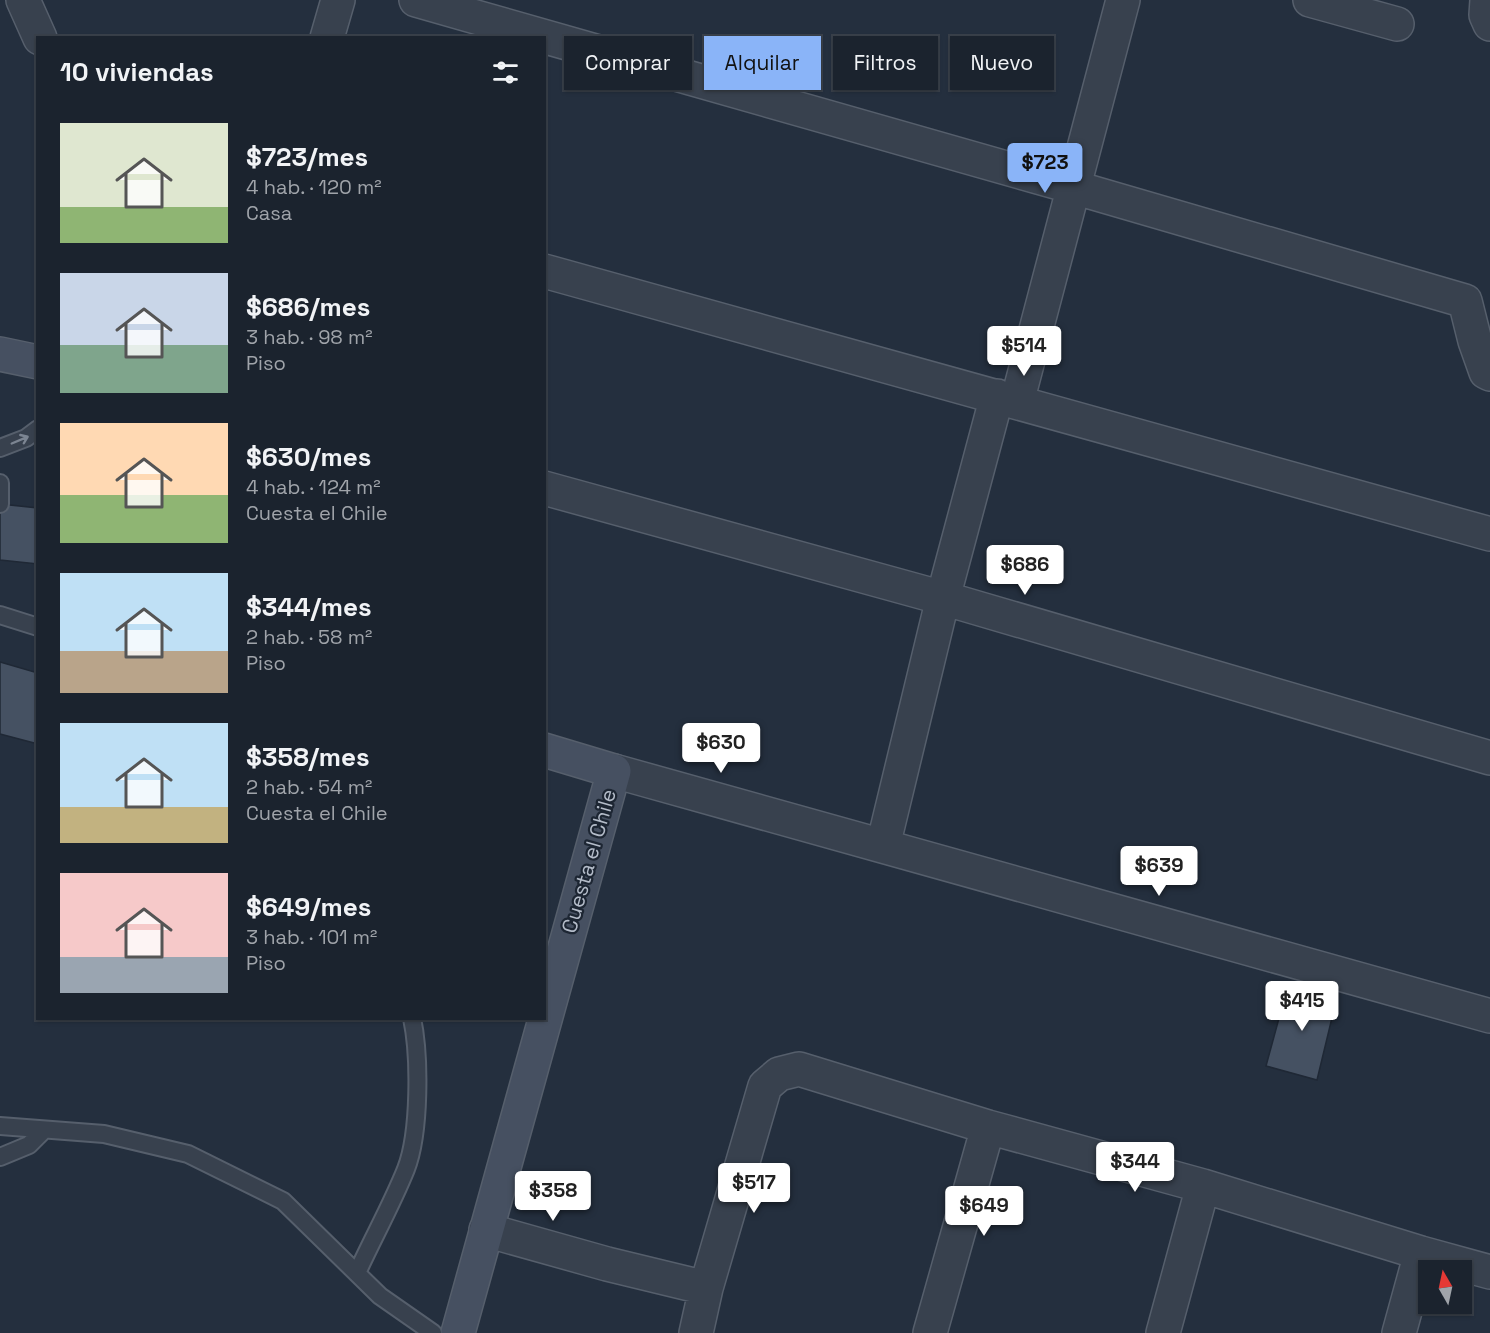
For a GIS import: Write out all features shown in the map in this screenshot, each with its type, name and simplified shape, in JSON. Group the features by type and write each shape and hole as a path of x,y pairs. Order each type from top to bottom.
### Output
{"main road":[{"path":"0,354 36,362"},
{"path":"546,751 614,771"},
{"name":"Cuesta el Chile","path":"546,1015 614,771"},
{"name":"Cuesta el Chile","path":"458,1333 545,1020"}],"street":[{"path":"23,0 39,36"},
{"path":"328,36 338,0"},
{"path":"416,0 542,36"},
{"path":"883,846 943,598 1073,187 1123,0"},
{"path":"1310,0 1398,24"},
{"path":"1487,0 1486,15 1490,24"},
{"path":"546,37 1465,301 1478,351 1486,372 1490,374"},
{"path":"546,272 1490,534"},
{"path":"546,489 943,598 1490,758"},
{"path":"614,771 1490,1016"},
{"path":"696,1333 706,1288 765,1086 779,1074 799,1069 1490,1272"},
{"path":"930,1333 988,1126"},
{"path":"1163,1333 1203,1186"},
{"path":"486,1230 607,1264 706,1288"},
{"path":"1399,1333 1421,1253"}],"lane":[{"path":"0,448 26,438 36,430"},
{"path":"0,483 0,504"},
{"path":"0,615 36,626"},
{"path":"357,1273 407,1167 415,1133 417,1042 412,1020"},
{"path":"0,1126 104,1134 188,1154 283,1201 380,1296 433,1333"},
{"path":"0,1157 28,1145 44,1130"}],"building":[{"path":"0,504 36,508 36,564 0,560"},
{"path":"0,662 36,672 36,743 0,734"},
{"path":"1288,985 1337,997 1317,1080 1266,1066"}]}
